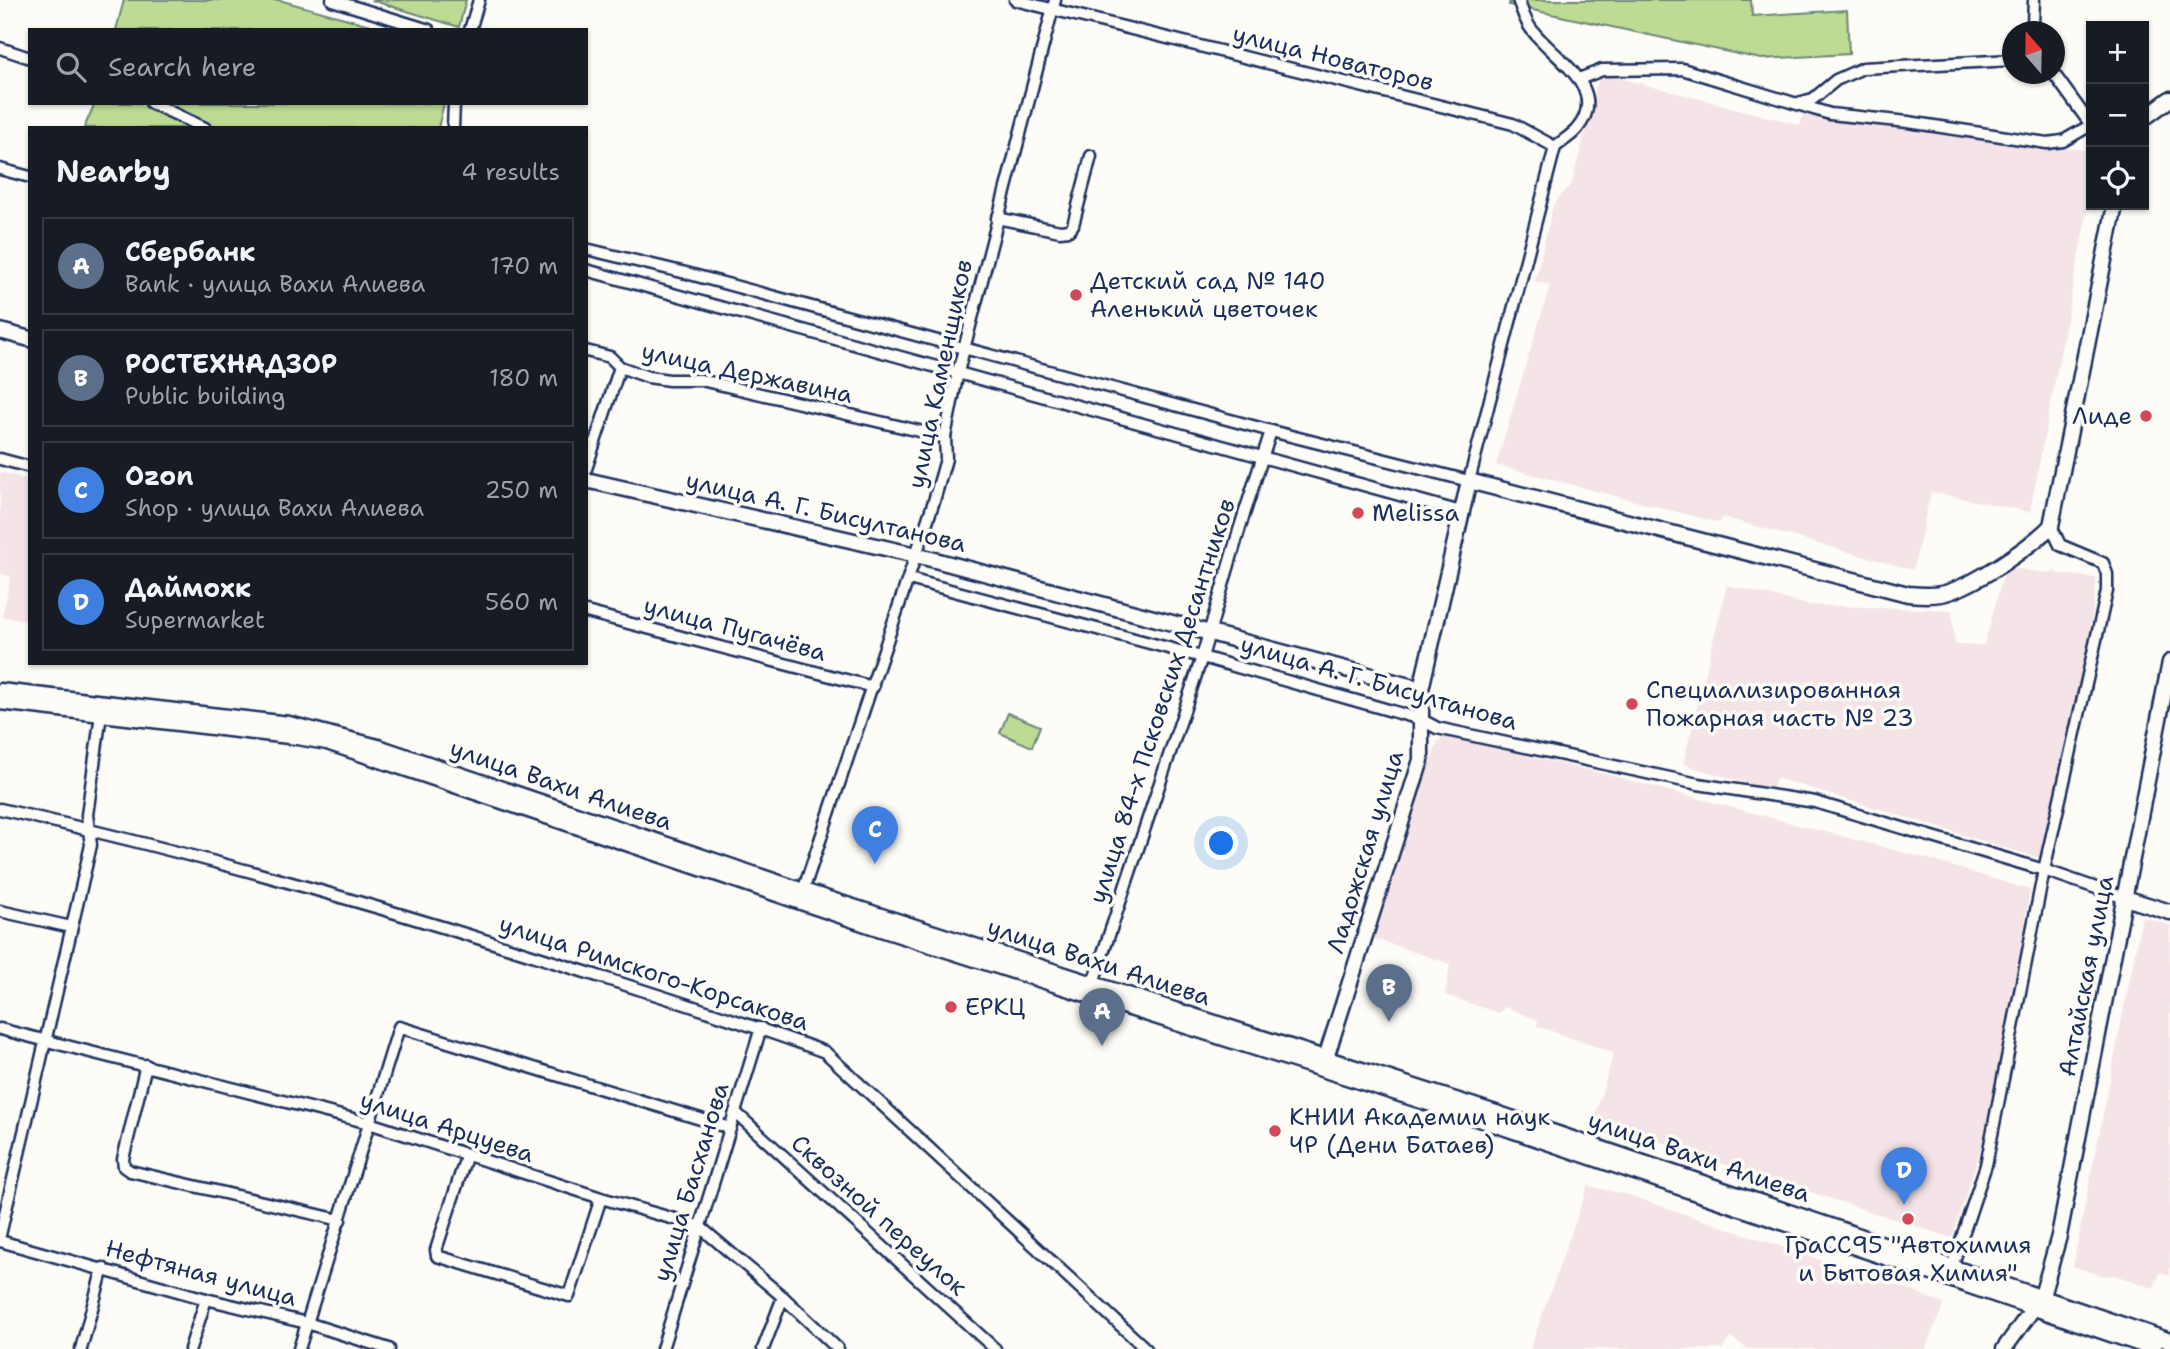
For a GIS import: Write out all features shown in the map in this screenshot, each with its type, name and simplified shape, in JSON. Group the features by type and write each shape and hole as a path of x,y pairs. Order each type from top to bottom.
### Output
{"main road":[{"path":"2149,114 2170,99"},
{"path":"1469,481 1908,594 1939,594 1968,584 2040,537 2051,526 2114,210"},
{"path":"0,331 28,338"},
{"name":"улица А. Г. Бисултанова","path":"588,480 916,555 1421,689"},
{"name":"Ладожская улица","path":"1324,1063 1421,760 1421,689 1469,481"},
{"name":"Алтайская улица","path":"2004,1349 2038,1301 2059,1236 2170,662"},
{"name":"улица Вахи Алиева","path":"0,691 289,724 317,729 378,747 801,896 1093,983 1324,1063 2038,1301 2170,1341"},
{"name":"улица Вахи Алиева","path":"0,702 327,742 1324,1063 1630,1158 1952,1268 2155,1349"},
{"path":"2125,898 2170,912"}],"street":[{"path":"332,0 423,28"},
{"path":"471,28 479,0"},
{"name":"улица Новаторов","path":"1015,0 1053,5 1513,124 1555,147"},
{"path":"588,249 686,273 1271,431 1469,481 1555,147 1576,131 1586,107 1579,79 1531,29 1518,0"},
{"path":"2033,21 2034,0"},
{"name":"улица Каменщиков","path":"801,896 909,579 946,459 945,437 958,372 1053,5"},
{"path":"0,48 28,57"},
{"path":"1797,104 1812,99 1836,80 1863,68 2002,61"},
{"path":"1579,79 1601,70 1682,69 1847,117 1908,122 2047,143 2063,141 2086,128"},
{"path":"2061,84 2086,118"},
{"path":"155,105 201,126"},
{"path":"453,126 454,105"},
{"path":"997,218 1060,231 1069,230 1073,225 1091,156"},
{"path":"0,169 28,176"},
{"path":"588,271 1461,512"},
{"name":"улица Державина","path":"588,352 610,357 620,367 659,378 701,380 945,437"},
{"path":"588,463 620,367"},
{"name":"улица 84-х Псковских Десантников","path":"1093,983 1202,657 1271,431"},
{"path":"0,459 28,466"},
{"path":"1952,1268 1986,1165 2044,870 2106,591 2106,568 2099,560 2060,545 2051,526"},
{"name":"улица А. Г. Бисултанова","path":"909,579 1202,657 1420,719 1437,728 1671,778 1815,802 2044,870 2125,898"},
{"name":"улица Пугачёва","path":"588,613 873,687"},
{"path":"0,1235 91,845 87,815 101,713"},
{"name":"улица Римского-Корсакова","path":"0,809 88,829 435,924 761,1028 825,1052 1146,1349"},
{"path":"0,912 71,926"},
{"path":"299,1349 399,1027 730,1128"},
{"name":"улица Басханова","path":"662,1349 761,1028"},
{"name":"улица Арцуева","path":"0,1029 369,1123 601,1198 699,1226 783,1297 838,1349"},
{"path":"146,1065 123,1159 124,1167 130,1171 340,1220"},
{"name":"Сквозной переулок","path":"735,1112 995,1349"},
{"path":"467,1154 436,1250 437,1256 569,1296 601,1198"},
{"name":"Нефтяная улица","path":"0,1241 206,1299 307,1323 389,1349"},
{"path":"81,1349 103,1268"},
{"path":"763,1349 783,1297"},
{"path":"190,1349 206,1299"}],"shaded area":[{"path":"1600,73 1800,125 1803,115 2086,150 2088,210 2030,512 1931,492 1913,570 1722,517 1720,523 1496,465 1550,285 1535,282 1553,205 1572,183"},
{"path":"0,472 28,479 28,621 2,617 11,576 0,574"},
{"path":"2012,568 2097,578 2086,661 2043,856 2039,858 1776,778 1772,791 1683,764 1727,585 1809,605 1952,610 1955,645 1984,645 2004,573"},
{"path":"1445,737 1605,774 1928,859 2030,890 2016,980 1981,1148 1952,1238 1708,1159 1594,1118 1614,1053 1537,1026 1538,1020 1505,1007 1498,1013 1445,995 1450,964 1369,937 1438,741"},
{"path":"2142,917 2170,925 2170,1276 2160,1272 2154,1288 2073,1266"},
{"path":"1588,1186 1628,1195 1905,1288 1944,1304 1925,1349 1748,1349 1731,1337 1722,1349 1530,1349"}],"green space":[{"path":"124,0 279,0 381,28 117,28"},
{"path":"371,0 466,0 459,27"},
{"path":"1510,0 1751,0 1752,16 1847,10 1849,54 1761,59 1509,5"},
{"path":"94,105 444,105 438,126 85,126"},
{"path":"1008,713 1040,726 1032,747 1000,733"}],"place":[{"name":"Детский сад № 140 Аленький цветочек","path":"1076,295"},
{"name":"Лиде","path":"2146,416"},
{"name":"Melissa","path":"1358,513"},
{"name":"Специализированная Пожарная часть № 23","path":"1632,704"},
{"name":"Ozon","path":"875,864"},
{"name":"ЕРКЦ","path":"951,1007"},
{"name":"РОСТЕХНАДЗОР","path":"1389,1022"},
{"name":"Сбербанк","path":"1102,1046"},
{"name":"КНИИ Академии наук ЧР (Дени Батаев)","path":"1275,1131"},
{"name":"Даймохк","path":"1904,1205"},
{"name":"ГраСС95 \"Автохимия и Бытовая Химия\"","path":"1908,1219"}]}
